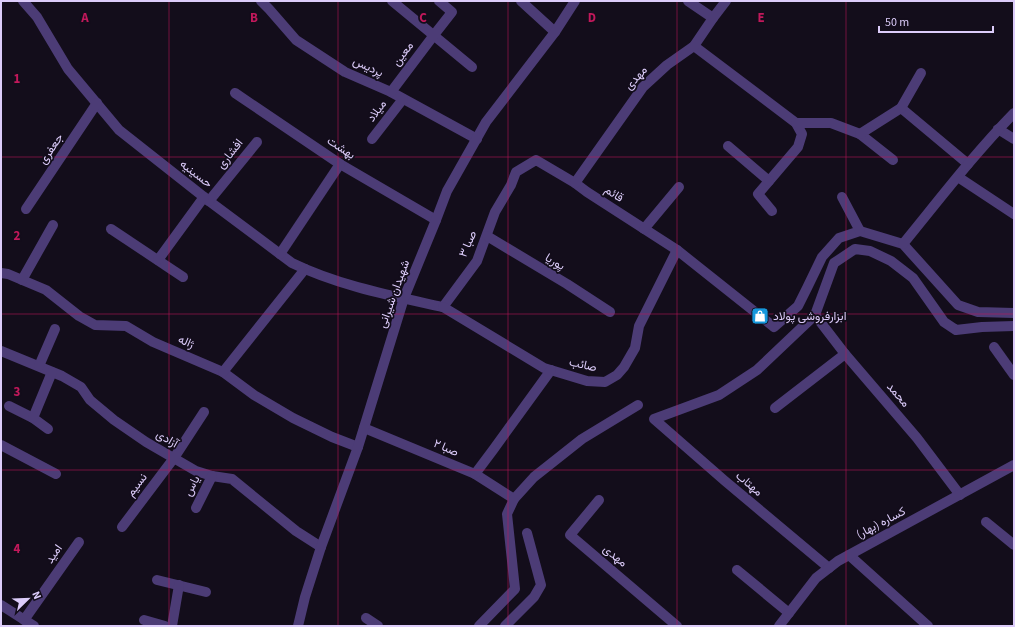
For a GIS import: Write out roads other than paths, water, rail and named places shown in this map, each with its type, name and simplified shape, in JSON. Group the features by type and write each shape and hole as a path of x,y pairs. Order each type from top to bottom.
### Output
{"street":[{"name":"حسینیه","path":"23,1 38,17 68,69 119,130 207,199 292,263 345,283 404,298"},
{"name":"پردیس","path":"261,1 296,40 345,72 391,92 477,139"},
{"path":"392,1 472,67"},
{"name":"معین","path":"391,92 452,12 439,1"},
{"path":"521,1 555,32"},
{"name":"شهیدان شیرانی","path":"298,626 305,597 358,447 404,298 447,191 486,122 555,32 575,1"},
{"path":"688,1 713,18"},
{"name":"مهدی","path":"575,183 643,86 667,65 694,46 726,1"},
{"path":"694,46 796,123 802,134 798,147 758,194 772,211"},
{"path":"860,134 901,108 921,73"},
{"name":"بهشت","path":"235,93 340,164 436,220"},
{"name":"میلاد","path":"372,139 403,99"},
{"name":"جعفری","path":"26,209 97,103"},
{"path":"901,108 968,164"},
{"path":"903,244 998,128 1014,113"},
{"path":"796,123 831,123 860,134 893,160"},
{"path":"998,128 1014,139"},
{"name":"افشاری","path":"158,260 207,199 257,142"},
{"path":"728,146 769,181"},
{"name":"قائم","path":"536,160 575,183 677,250 774,327 798,306 822,257 839,238 860,231"},
{"name":"صبا ۳","path":"443,307 477,261 495,212 511,185 516,172 536,160"},
{"path":"280,254 340,164"},
{"path":"958,177 1014,214"},
{"path":"644,229 679,187"},
{"path":"842,197 860,231 903,244 958,305 978,312 1014,313"},
{"path":"22,280 53,225"},
{"path":"111,229 183,277"},
{"name":"پوریا","path":"487,236 567,284 610,312"},
{"path":"815,314 834,262 855,249 870,251 891,261 913,278 944,322 956,330 982,327 1014,326"},
{"name":"صائب","path":"443,307 544,368 587,381 605,382 617,375 624,368 635,348 639,326 677,250"},
{"path":"223,372 305,269"},
{"name":"ژاله","path":"1,273 8,274 46,290 79,316 95,325 126,326 153,342 223,372 254,395 293,418 332,437 358,447"},
{"path":"404,298 443,307"},
{"name":"محمد","path":"815,314 845,354 917,438 960,494"},
{"name":"مهتاب","path":"815,314 757,370 719,395 654,419 829,568"},
{"path":"39,366 55,329"},
{"path":"994,347 1014,375"},
{"name":"آزادی","path":"1,351 62,376 81,387 90,400 114,420 146,442 196,471 212,476 232,479 296,532 322,547"},
{"path":"775,408 845,354"},
{"path":"475,474 551,370"},
{"path":"33,418 52,372"},
{"path":"479,626 515,589 507,514 514,499 534,477 582,439 638,405"},
{"path":"9,406 33,418 48,429"},
{"name":"نسیم","path":"122,527 174,458 204,412"},
{"name":"صبا ۲","path":"364,428 475,474 514,499"},
{"path":"1,445 56,474"},
{"name":"کساره (بهار)","path":"779,626 816,578 838,561 1014,465"},
{"name":"یاس","path":"196,508 212,476"},
{"name":"مهدی","path":"600,500 570,535 677,626"},
{"path":"986,522 1014,545"},
{"path":"505,626 534,597 541,585 527,532"},
{"name":"امید","path":"24,620 78,542"},
{"path":"849,555 928,626"},
{"path":"737,570 788,613"},
{"path":"157,580 206,592"},
{"path":"172,626 180,585"},
{"path":"1,605 34,626"},
{"path":"366,618 378,626"},
{"path":"144,620 165,626"}],"place":[{"name":"ابزارفروشی پولاد","path":"760,316"}]}
